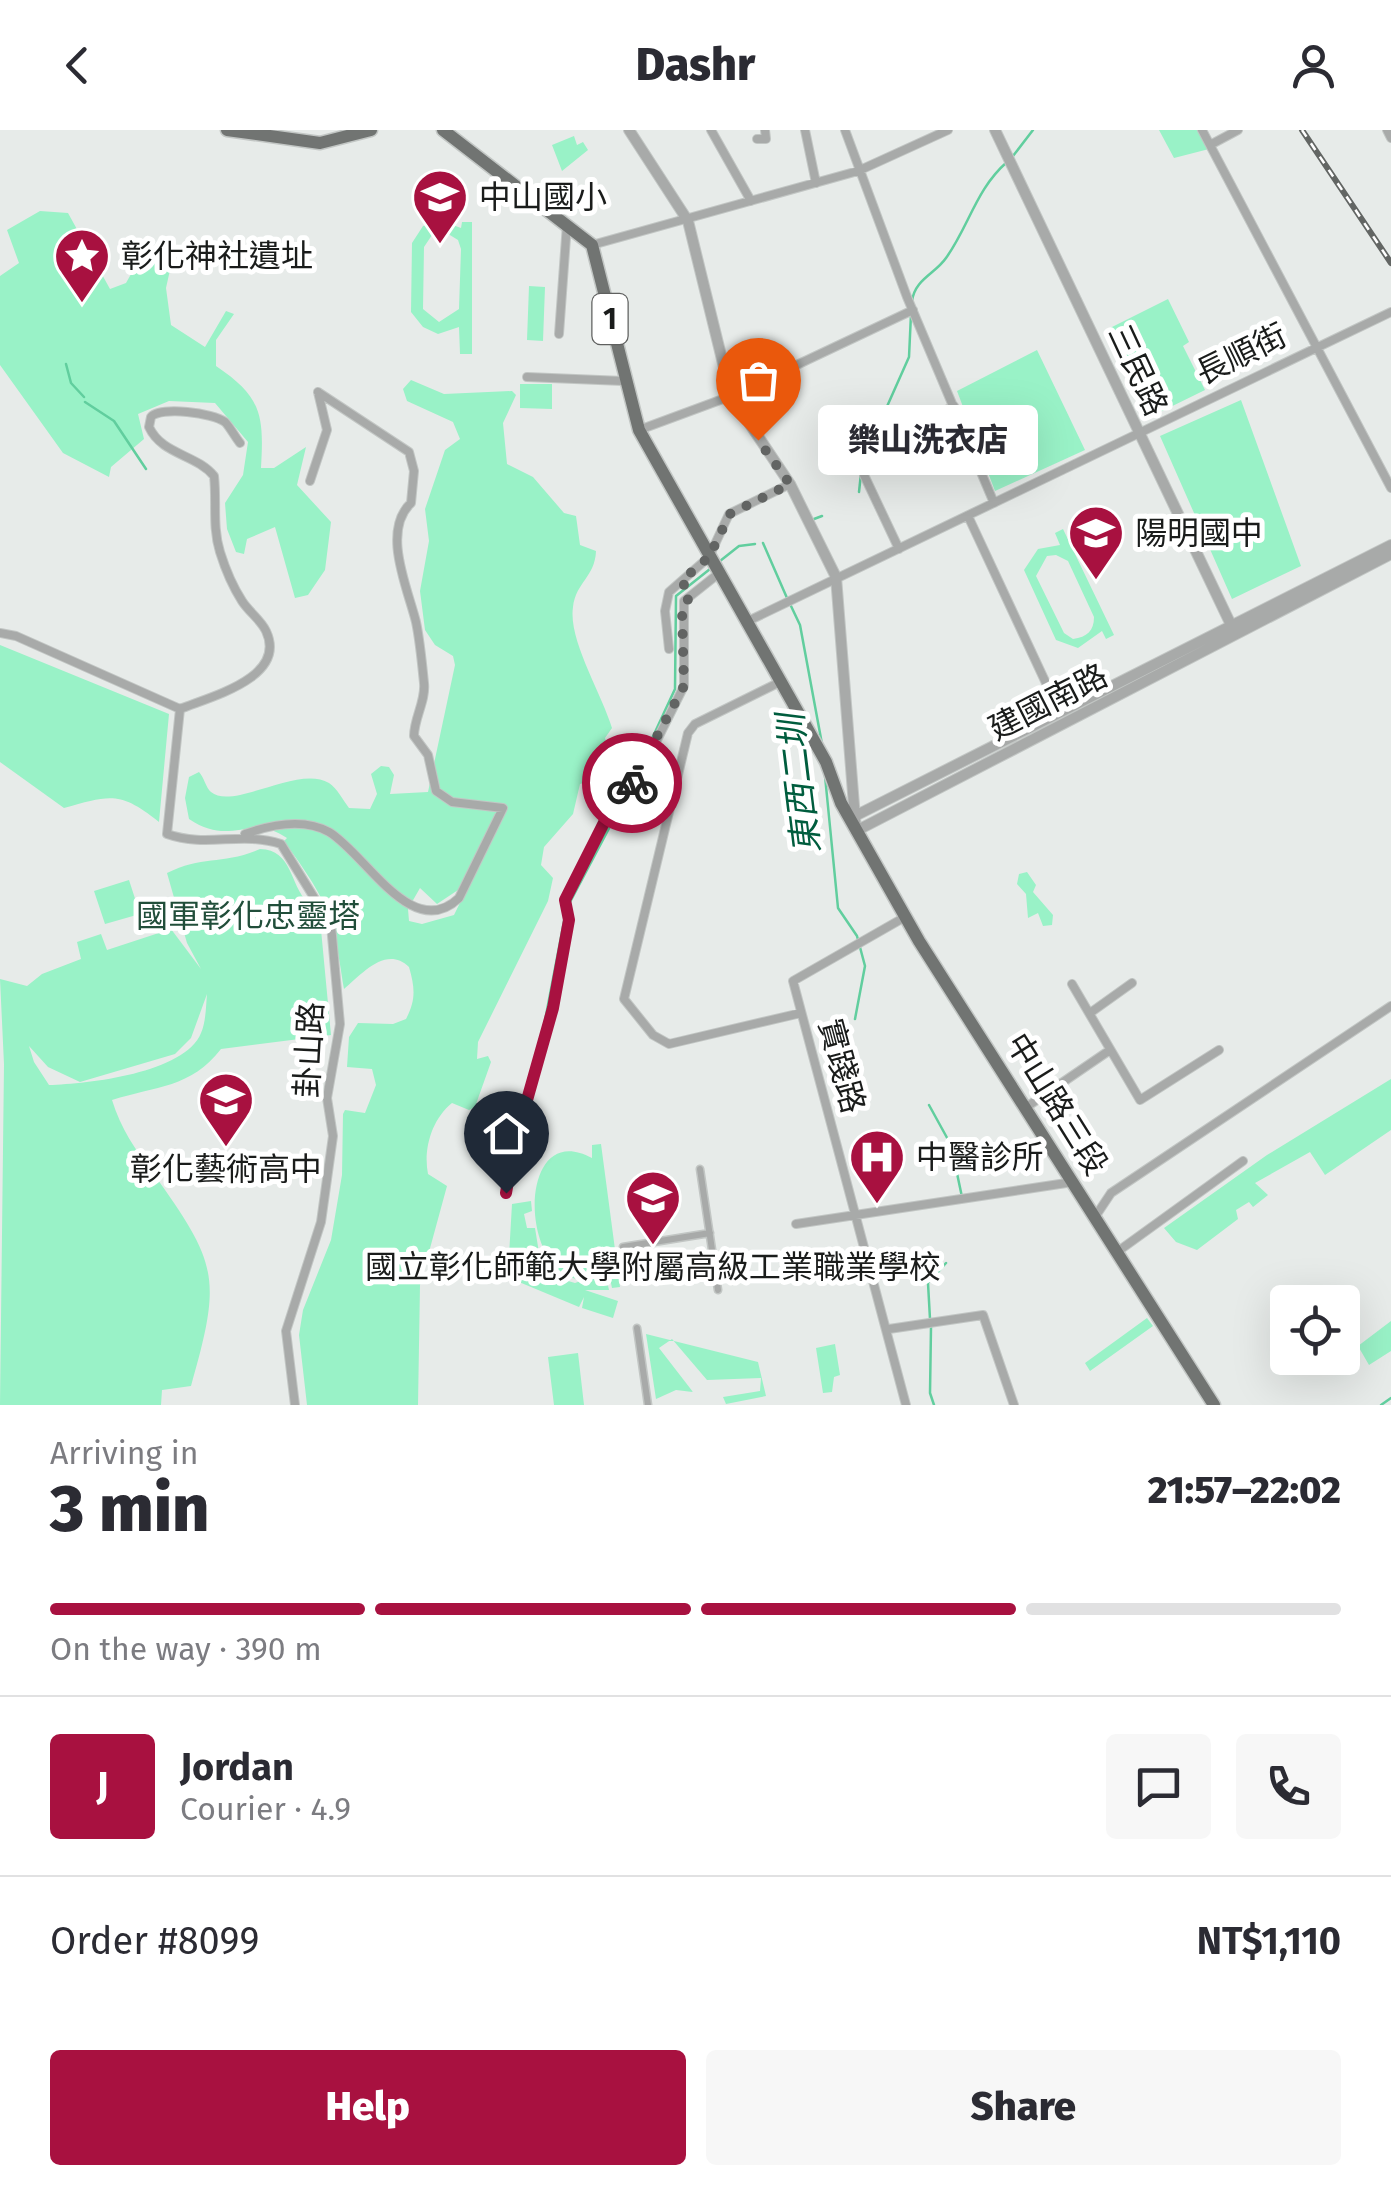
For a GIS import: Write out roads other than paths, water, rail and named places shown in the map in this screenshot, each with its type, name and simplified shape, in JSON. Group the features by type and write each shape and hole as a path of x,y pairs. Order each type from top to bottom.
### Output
{"main road":[{"path":"227,130 318,137 371,130"},
{"path":"443,130 592,245"},
{"name":"1","path":"592,245 623,381 639,430 823,757 854,822"},
{"name":"中山路三段","path":"854,822 905,917 1214,1405"}],"street":[{"path":"629,130 688,221 731,396 790,484 836,578 854,822"},
{"path":"710,130 752,201"},
{"path":"757,140 766,139 765,130"},
{"path":"805,130 816,183"},
{"path":"845,130 913,310 994,503"},
{"path":"592,245 858,171 948,130"},
{"name":"三民路","path":"994,130 1233,628"},
{"path":"1202,130 1391,488"},
{"path":"1210,145 1238,130"},
{"path":"1387,130 1391,138"},
{"path":"559,334 567,224"},
{"path":"639,430 731,396 913,310"},
{"name":"長順街","path":"746,622 1391,312"},
{"path":"526,377 623,381"},
{"path":"241,836 273,824 327,831 412,907 434,913 447,910 459,898 503,808 452,802 436,791 428,755 414,736 424,684 399,540 404,510 412,503 414,471 409,452 318,392 326,430 310,481"},
{"path":"899,549 863,469 870,453 954,406"},
{"path":"0,633 16,636 180,709 240,685 267,660 270,648 266,632 242,602 220,551 212,512 214,476 206,467 161,444 150,426 151,416 167,408 214,417 225,422 240,443"},
{"path":"506,1193 514,1146 556,1009 568,917 564,906 684,686 682,610 714,566 730,514 790,484"},
{"path":"968,516 1059,711"},
{"path":"1261,613 1391,545"},
{"path":"1261,613 1391,554"},
{"path":"669,650 665,610 669,592 681,581 714,566"},
{"path":"681,581 691,594"},
{"name":"建國南路","path":"854,822 1261,613"},
{"name":"建國南路","path":"854,822 1059,711 1233,628"},
{"path":"780,682 695,724 688,733 624,999 653,1035 669,1044 802,1013"},
{"name":"卦山路","path":"180,709 167,834 205,844 241,836 281,844 331,925 340,1024 327,1098 333,1136 314,1250 292,1300 286,1331 294,1405"},
{"name":"實踐路","path":"905,917 792,980 889,1329 906,1405"},
{"path":"1072,984 1140,1100 1219,1050"},
{"path":"1090,1013 1132,984"},
{"path":"1095,1218 1111,1192 1391,1006"},
{"path":"1028,1106 1110,1050"},
{"path":"1117,1252 1242,1161"},
{"path":"700,1169 718,1290"},
{"path":"796,1224 1074,1182"},
{"path":"623,1247 710,1234"},
{"path":"889,1329 983,1314 1014,1405"},
{"path":"637,1328 648,1405"}],"waterway":[{"name":"東西二圳","path":"1013,156 1033,130"},
{"name":"東西二圳","path":"912,301 921,282 942,264 980,196 1007,162"},
{"name":"東西二圳","path":"865,456 909,357 911,314"},
{"path":"66,364 71,383 84,397"},
{"path":"85,402 114,421 146,469"},
{"name":"東西二圳","path":"859,492 862,464"},
{"path":"814,519 822,516"},
{"name":"東西二圳","path":"763,543 787,598"},
{"path":"720,561 739,546 755,544"},
{"path":"637,771 675,689 676,596 710,569"},
{"name":"東西二圳","path":"791,606 800,625 822,744"},
{"name":"東西二圳","path":"825,776 838,908 857,936 865,966 855,1019"},
{"path":"569,904 633,783"},
{"path":"543,1031 565,916"},
{"name":"東西二圳","path":"929,1105 951,1145 962,1197"},
{"name":"東西二圳","path":"930,1319 928,1283 946,1263"},
{"name":"東西二圳","path":"931,1327 930,1393 934,1405"},
{"path":"1381,1405 1391,1398"}],"railway":[{"path":"1302,130 1391,263"}],"place":[{"name":"中山國小","path":"440,246"},
{"name":"彰化神社遺址","path":"82,305"},
{"name":"樂山洗衣店","path":"758,440"},
{"name":"陽明國中","path":"1096,582"},
{"name":"彰化藝術高中","path":"226,1149"},
{"name":"中醫診所","path":"877,1206"},
{"name":"國立彰化師範大學附屬高級工業職業學校","path":"653,1247"}],"park label":[{"name":"國軍彰化忠靈塔","path":"248,916"}]}
